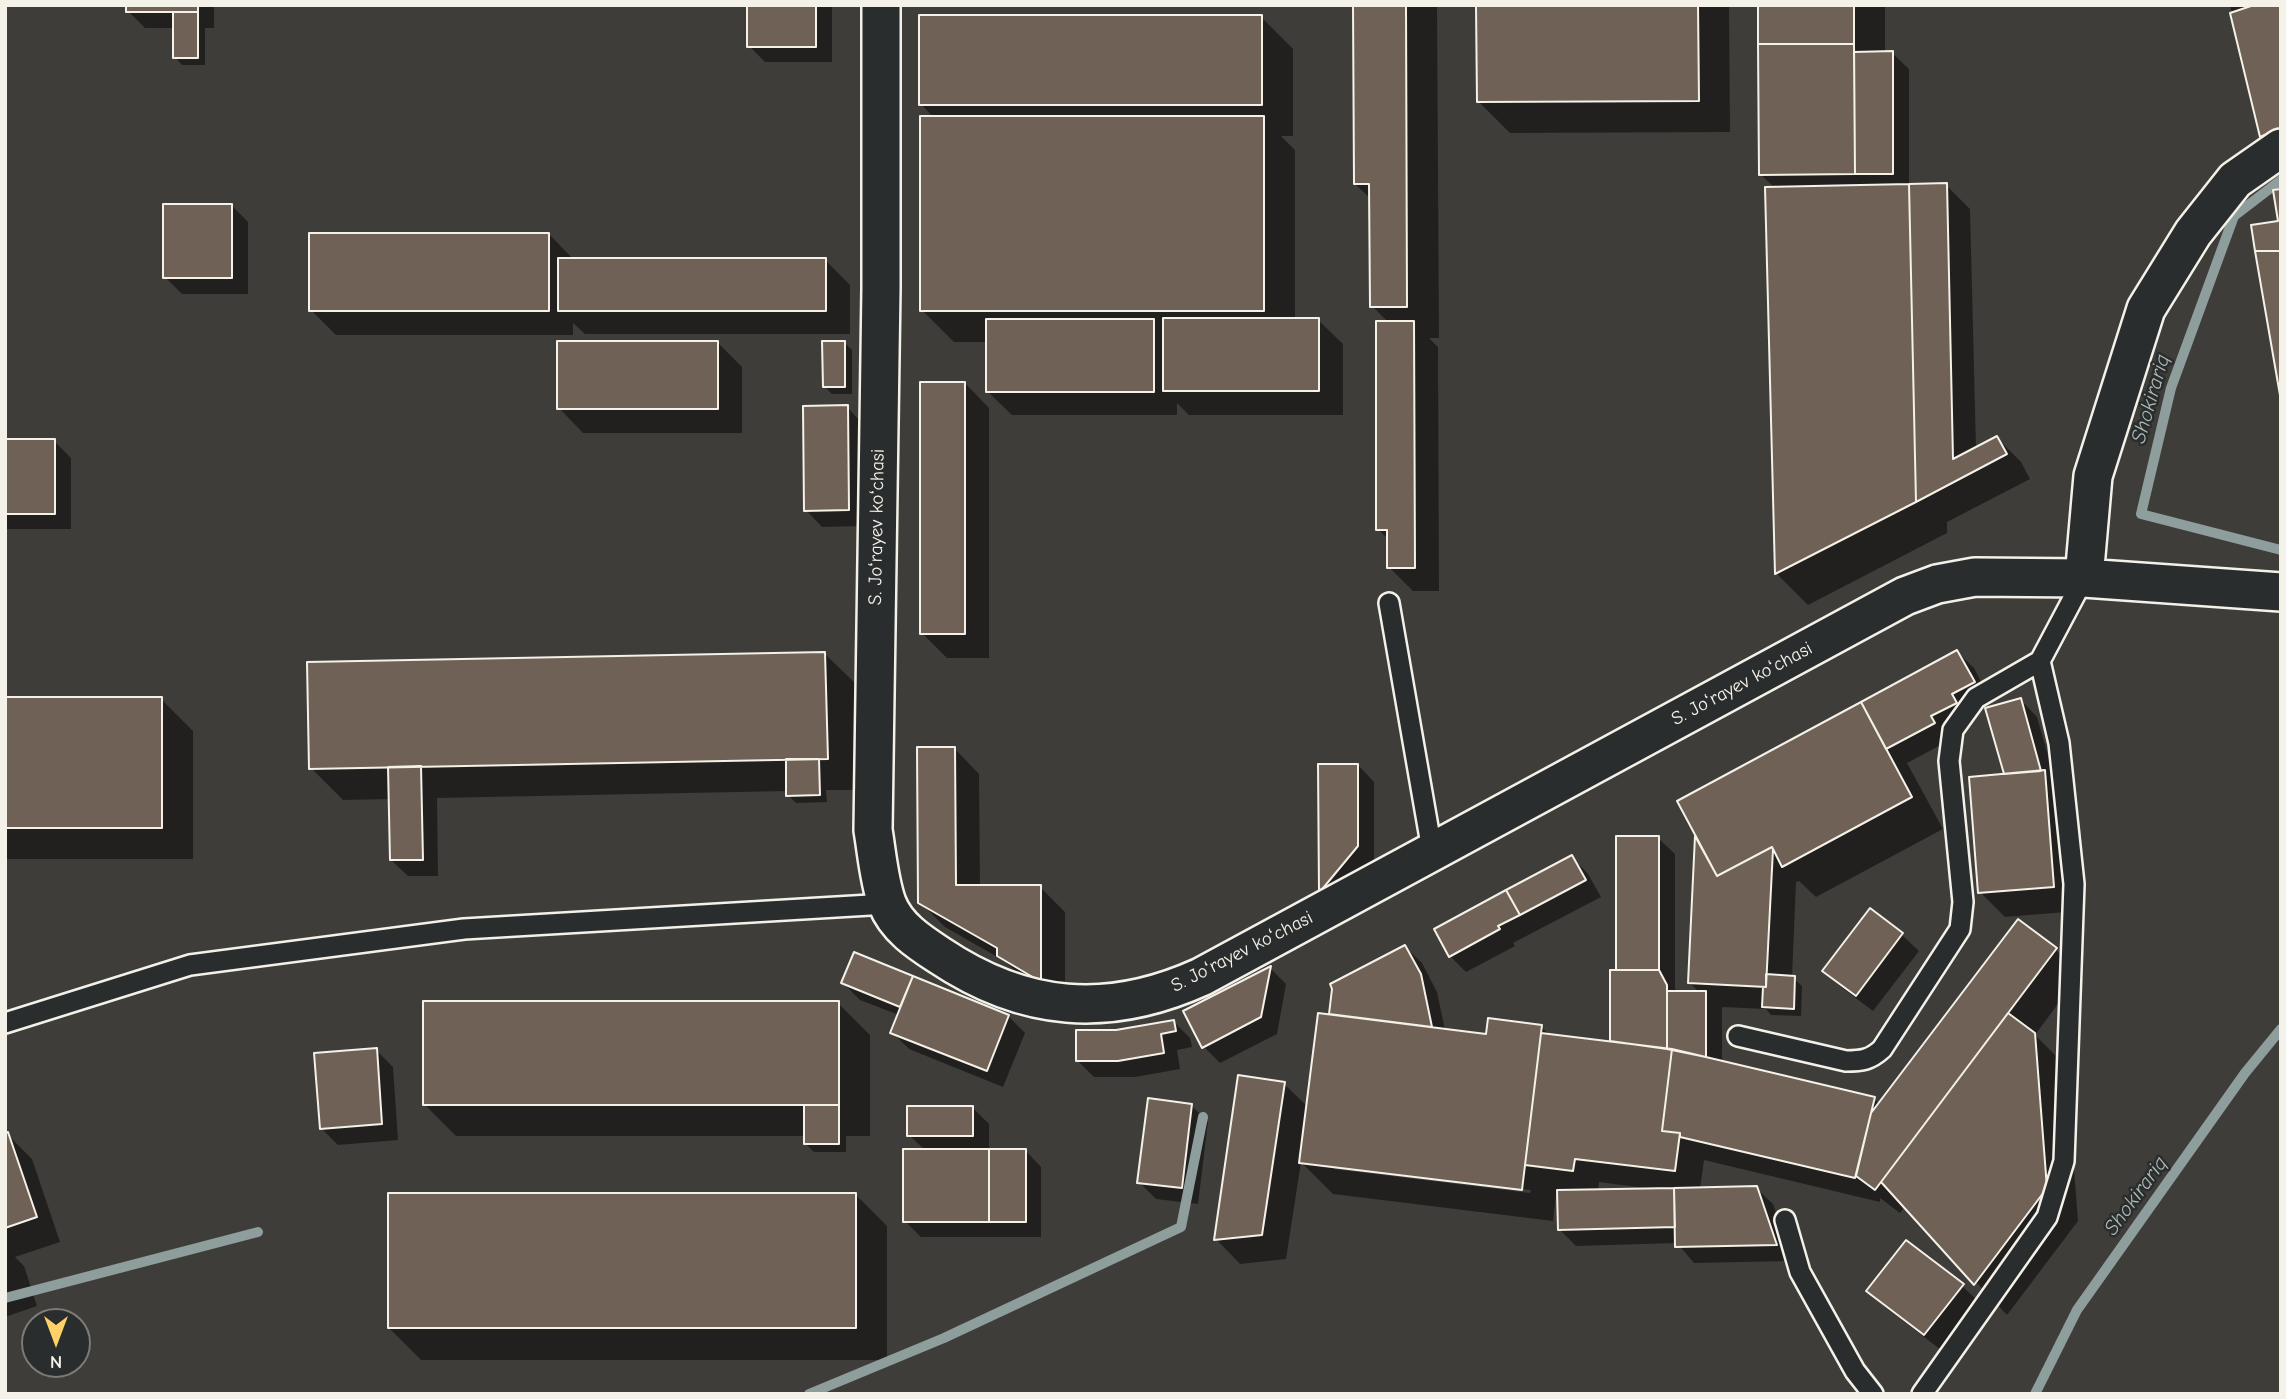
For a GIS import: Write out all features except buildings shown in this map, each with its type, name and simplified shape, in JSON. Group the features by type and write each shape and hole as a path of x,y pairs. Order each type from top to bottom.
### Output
{"street":[{"name":"S. Joʻrayev koʻchasi","path":"881,5 881,274 873,830 887,904 903,928 953,965 1017,994 1055,1004 1098,1005 1140,999 1172,990 1905,596 1937,584 1975,577 2084,578 2281,592"},
{"path":"2084,578 2093,476 2146,309 2193,233 2235,180 2281,148"}],"lane":[{"path":"1738,1036 1846,1061 1863,1061 1882,1049 1960,929 1963,902 1949,761 1953,730 1976,698 2040,661 2084,578"},
{"path":"1389,603 1432,850"},
{"path":"1922,1394 2047,1217 2064,1161 2074,884 2059,743 2040,661"},
{"path":"5,1023 190,965 204,963 464,929 887,904"},
{"path":"1785,1220 1800,1272 1855,1371 1873,1394"}],"waterway":[{"name":"Shokirariq","path":"2281,180 2234,216 2171,388 2141,514 2281,550"},
{"name":"Shokirariq","path":"2035,1394 2077,1310 2245,1073 2281,1029"},
{"path":"809,1394 944,1338 1181,1227 1203,1117"},
{"path":"5,1298 258,1232"}]}
